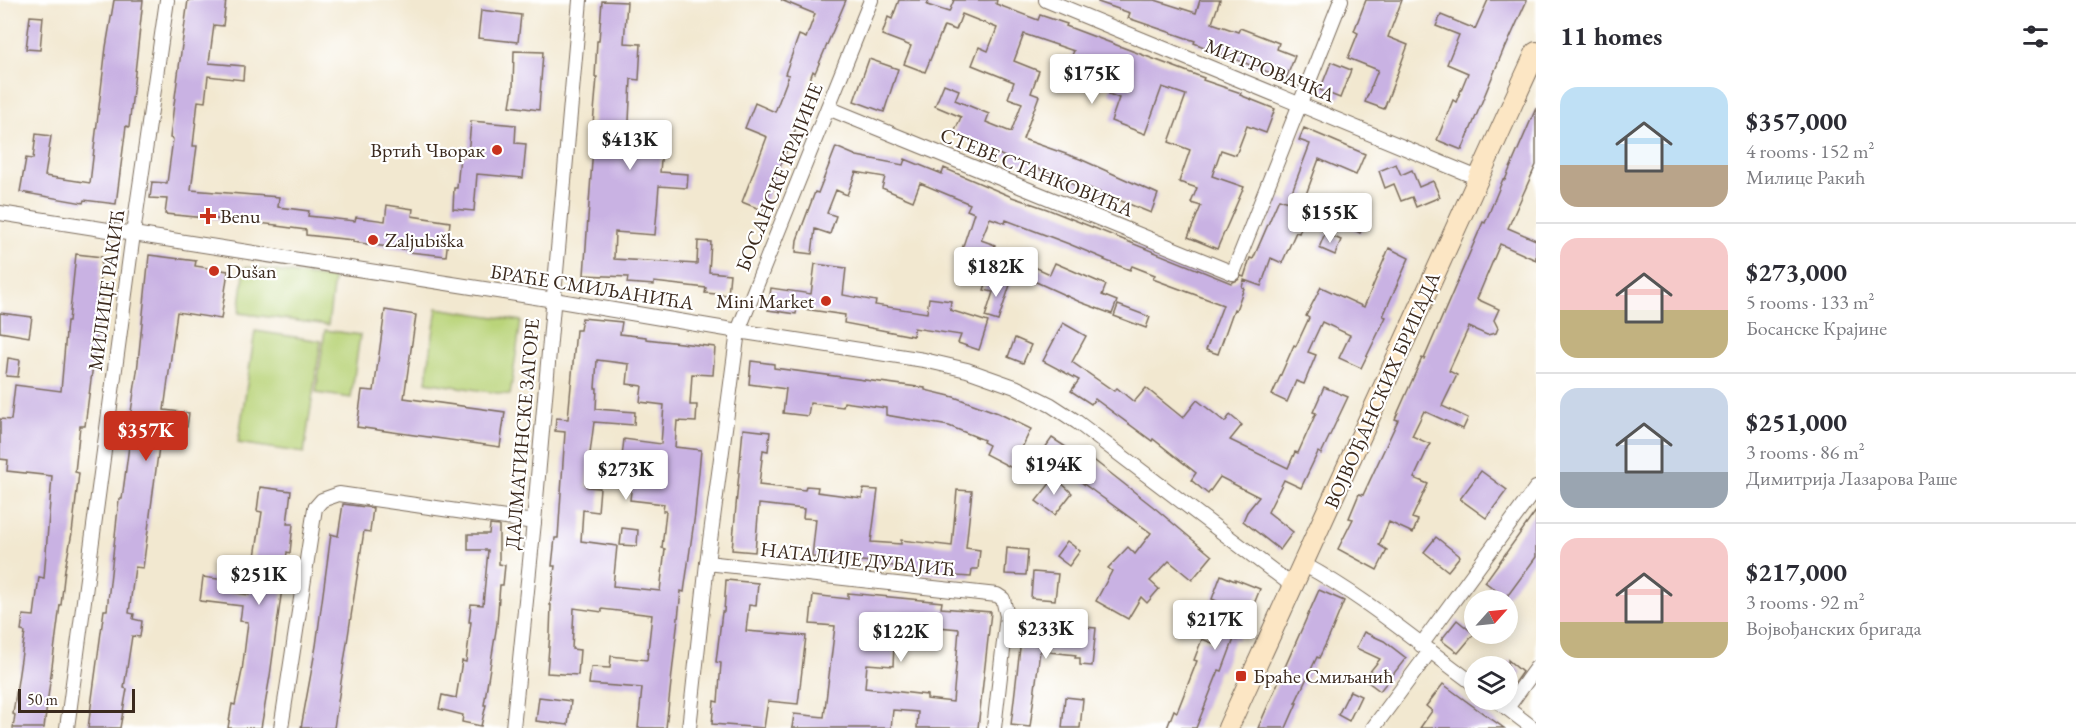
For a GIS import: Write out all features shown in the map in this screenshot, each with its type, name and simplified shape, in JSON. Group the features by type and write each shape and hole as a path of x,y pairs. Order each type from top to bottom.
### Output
{"street":[{"name":"МИЛИЦЕ РАКИЋ","path":"67,728 133,234 167,0"},
{"name":"ДАЛМАТИНСКЕ ЗАГОРЕ","path":"513,728 534,522 580,0"},
{"name":"БОСАНСКЕ КРАЈИНЕ","path":"689,728 707,563 738,331 871,0"},
{"name":"МИТРОВАЧКА","path":"1046,0 1478,178"},
{"path":"1300,103 1341,0"},
{"name":"ВОЈВОЂАНСКИХ БРИГАДА","path":"1228,728 1536,52"},
{"name":"СТЕВЕ СТАНКОВИЋА","path":"828,108 1233,273 1300,103"},
{"name":"БРАЋЕ СМИЉАНИЋА","path":"0,213 924,360 967,370 1015,387 1051,405 1077,422 1293,586"},
{"path":"1373,728 1536,488"},
{"path":"281,728 315,508 322,500 339,494 534,522"},
{"name":"НАТАЛИЈЕ ДУБАЈИЋ","path":"707,563 997,595 1003,599 1006,616 994,728"},
{"path":"1303,564 1362,599 1464,676"},
{"path":"1518,693 1536,669"},
{"path":"1510,710 1533,728"}],"green space":[{"path":"245,267 334,279 328,325 239,313"},
{"path":"437,308 521,321 510,395 426,382"},
{"path":"325,330 360,335 351,398 316,393"},
{"path":"255,331 321,341 304,453 238,443"}],"building":[{"path":"114,0 143,0 129,127 126,126 116,204 84,200 83,203 20,192 26,158 33,159 36,134 51,136 45,176 90,183 106,47"},
{"path":"188,0 226,0 223,26 214,25 209,63 244,66 243,80 208,76 205,102 198,101 193,146 197,146 191,190 279,197 278,207 309,211 308,216 355,221 356,217 385,221 387,205 413,209 412,216 450,222 446,256 409,252 409,250 353,242 353,240 306,235 306,230 277,225 165,214 167,199 150,198 152,182 167,183 173,139 170,138"},
{"path":"781,0 846,0 815,73 813,71 795,119 799,121 762,210 742,202 767,137 745,128 755,103 775,112 789,75 785,74 799,35 806,38 815,14"},
{"path":"899,0 929,0 927,5 949,12 954,0 997,0 996,4 1038,20 1040,15 1067,24 1066,26 1204,78 1203,80 1241,93 1240,95 1275,109 1266,133 1247,126 1236,155 1221,150 1212,176 1244,187 1217,249 1188,237 1201,206 1191,203 1197,188 1179,182 1190,150 1169,142 1186,95 1162,87 1145,134 1111,121 1119,98 1109,94 1116,71 1072,55 1074,51 1024,34 1014,61 1039,71 1031,93 1039,96 1023,139 1080,159 1158,194 1151,213 1007,158 954,133 961,117 935,106 944,84 959,90 955,100 989,114 986,122 1011,132 1022,103 1008,98 1014,82 972,65 979,47 988,51 997,28 962,14 956,30 944,26 925,72 904,64 911,46 882,35 888,17 892,19"},
{"path":"1099,0 1155,0 1196,13 1200,0 1220,0 1212,23 1238,32 1240,28 1279,43 1277,49 1295,56 1286,79 1194,43 1195,41 1128,18 1130,13 1098,2"},
{"path":"1366,0 1402,0 1388,37 1408,45 1384,109 1365,102 1378,70 1348,58 1358,33 1354,31"},
{"path":"1488,0 1527,0 1505,46 1462,150 1437,140 1453,100 1456,102 1468,73 1447,64 1459,35 1436,26 1441,15 1475,29"},
{"path":"602,1 627,2 624,43 641,44 639,80 631,79 629,121 664,124 660,172 688,174 687,188 659,186 655,235 615,232 614,259 697,264 698,241 711,242 709,272 730,274 728,295 705,293 706,288 654,282 654,285 627,283 628,277 584,275 597,77 595,77 597,41 599,41"},
{"path":"481,10 521,15 518,42 478,38"},
{"path":"30,16 43,17 40,50 26,49"},
{"path":"514,51 543,52 539,110 510,106"},
{"path":"869,59 898,69 884,112 854,101"},
{"path":"1331,62 1351,70 1340,98 1320,90"},
{"path":"1536,108 1536,165 1508,228 1536,240 1536,260 1500,244 1477,299 1499,309 1494,320 1498,328 1496,333 1487,335 1469,327 1449,371 1457,375 1442,406 1468,418 1463,429 1424,411 1412,436 1430,444 1414,478 1428,484 1412,518 1418,520 1413,533 1389,522 1379,545 1387,550 1377,570 1338,549 1353,519 1349,518 1359,494 1363,495 1398,420 1395,419"},
{"name":"Вртић Чворак","path":"471,121 516,125 515,143 526,144 523,178 477,174 474,211 453,209 460,156 468,156"},
{"path":"1304,128 1365,154 1356,175 1319,159 1301,208 1308,211 1299,233 1296,232 1282,263 1271,258 1261,286 1244,280 1242,287 1244,288 1218,354 1206,350 1223,305 1153,279 1155,275 1132,266 1130,270 1006,220 1005,223 990,218 981,240 995,245 987,268 975,263 978,255 962,249 974,213 967,210 970,204 920,183 913,201 882,188 885,177 856,172 847,195 836,190 827,213 836,216 830,234 815,229 812,254 796,252 797,240 815,192 818,193 836,147 857,156 903,165 905,159 942,174 944,168 1231,283 1241,276 1244,277 1250,258 1253,259 1279,199 1288,202 1310,144 1299,140"},
{"path":"1396,164 1401,175 1412,170 1419,187 1433,181 1440,197 1416,207 1412,197 1401,201 1394,184 1385,188 1379,171"},
{"path":"1343,211 1366,222 1360,233 1338,222"},
{"path":"1325,233 1341,240 1335,255 1319,248"},
{"path":"1389,248 1409,258 1383,316 1386,317 1361,368 1339,358 1350,335 1322,322 1308,352 1316,355 1304,384 1296,381 1287,402 1272,395 1294,345 1296,346 1309,318 1306,316 1321,287 1364,307"},
{"path":"76,254 102,257 99,288 103,288 85,426 80,426 75,472 79,473 72,533 65,569 44,728 13,728 25,632 21,631 23,615 34,616 39,577 44,578 52,476 7,471 8,460 0,459 0,419 11,420 15,385 61,391"},
{"path":"149,255 196,261 195,266 228,271 221,319 177,312 164,410 189,413 187,427 162,424 143,568 135,567 129,613 134,614 133,619 142,621 140,637 132,636 124,688 127,689 120,728 88,728 104,610 107,610 119,499 122,499 129,446 126,445 137,372"},
{"path":"1055,263 1106,285 1102,295 1117,301 1112,314 1023,276 1028,264 1050,274"},
{"path":"815,264 846,268 843,295 876,301 875,305 927,313 929,298 951,301 950,310 988,322 979,350 958,343 961,335 914,328 913,336 844,323 845,315 797,308 796,314 768,310 771,288 811,294"},
{"path":"988,278 1010,285 998,321 985,317 993,292 984,290"},
{"path":"1118,305 1150,317 1146,328 1114,316"},
{"path":"385,310 416,315 404,398 505,412 500,447 357,427 362,390 374,391"},
{"path":"0,313 32,317 29,337 0,332"},
{"path":"582,318 622,322 620,334 715,347 713,375 692,374 690,405 697,405 696,422 677,421 675,447 701,450 684,592 681,591 666,728 638,728 642,688 589,684 591,667 610,668 611,656 647,660 652,615 574,608 572,649 580,650 578,675 547,673 550,605 555,566 552,566 555,538 558,538 565,432 555,431 556,418 568,419 576,330 580,330","holes":["597,360 629,364 627,384 642,386 640,402 664,405 661,444 624,439 622,457 635,458 630,500 664,504 663,511 666,511 662,548 665,549 660,591 613,586 617,546 581,541 583,510 598,512 600,488 586,485 594,422 634,425 635,412 596,409"]},
{"path":"1063,323 1086,336 1072,362 1114,391 1117,388 1134,402 1146,388 1183,418 1197,400 1225,422 1230,415 1242,425 1230,440 1288,468 1295,452 1298,453 1316,413 1313,412 1324,387 1348,397 1321,454 1318,452 1301,488 1284,480 1268,512 1293,532 1280,550 1243,521 1259,497 1220,477 1208,494 1191,480 1196,473 1153,439 1152,441 1095,399 1091,404 1071,391 1079,380 1043,361"},
{"path":"1015,338 1031,345 1023,363 1008,357"},
{"path":"8,358 20,360 18,377 6,376"},
{"path":"751,361 774,364 774,368 925,388 925,390 954,397 998,413 1031,429 1012,468 985,454 989,445 983,442 984,440 949,426 886,415 886,408 844,402 843,407 810,403 808,416 783,413 786,389 749,384"},
{"path":"743,429 770,432 768,451 763,450 759,485 805,490 806,486 818,487 817,492 862,498 863,489 878,490 871,542 901,544 901,540 952,546 957,490 972,491 966,548 980,550 978,569 972,569 971,577 940,575 911,572 911,568 886,565 886,563 812,557 816,519 803,518 804,509 759,504 755,552 732,550"},
{"path":"1052,438 1078,455 1081,450 1212,556 1192,580 1169,561 1150,581 1159,589 1147,603 1141,597 1128,619 1096,601 1112,571 1108,568 1128,547 1135,554 1151,533 1040,455"},
{"path":"1481,471 1507,490 1486,518 1460,499"},
{"path":"1055,477 1072,493 1055,515 1036,501"},
{"path":"260,487 291,491 287,524 293,524 290,553 287,552 261,728 228,728 232,704 235,705 242,671 248,622 240,621 242,606 200,601 203,577 225,580 224,591 249,595 262,512 257,511"},
{"path":"343,504 373,508 370,532 364,531 334,728 301,728 316,646 331,534 338,536"},
{"path":"1536,511 1536,557 1512,590 1496,590 1485,582"},
{"path":"490,525 499,526 499,564 505,565 503,585 500,585 497,624 481,726 462,722 463,715 439,709 442,695 456,698 462,661 466,662 471,604 483,605 488,550 468,550 468,534 489,534"},
{"path":"622,528 638,530 637,546 620,545"},
{"path":"1436,537 1460,556 1448,571 1424,552"},
{"path":"1067,541 1080,551 1069,566 1056,556"},
{"path":"1007,548 1028,550 1026,575 1005,574"},
{"path":"1033,572 1058,574 1055,600 1031,598"},
{"path":"1221,575 1260,589 1237,640 1234,639 1222,671 1219,670 1196,728 1167,728 1174,710 1177,712 1197,661 1194,660 1202,639 1215,644 1230,607 1212,599"},
{"path":"726,580 758,583 756,606 749,605 746,631 806,636 798,704 768,701 764,728 712,724 714,701 718,702 721,663 716,662 722,612 724,612"},
{"path":"1319,590 1344,601 1330,635 1295,703 1297,703 1286,728 1258,728"},
{"path":"848,593 942,602 941,608 991,612 978,728 917,728 918,712 893,710 891,728 792,728 794,714 824,717 835,626 810,624 813,595 848,599","holes":["895,625 959,629 953,702 927,699 927,695 865,688 867,664 893,666"]},
{"path":"1457,620 1464,626 1466,644 1458,653 1441,640"},
{"path":"1023,622 1096,628 1092,666 1080,665 1080,658 1075,658 1076,655 1040,651 1030,727 1011,725"},
{"path":"1364,632 1384,641 1406,658 1380,691 1364,679 1380,659 1356,648"},
{"path":"1443,684 1464,699 1464,710 1479,710 1504,728 1420,728 1432,711 1426,706"},
{"path":"1350,691 1361,696 1349,721 1338,715"},
{"path":"539,697 571,701 568,725 536,721"},
{"path":"1065,697 1083,699 1080,728 1062,728"}],"place":[{"name":"Вртић Чворак","path":"497,150"},
{"name":"Benu","path":"208,216"},
{"name":"Zaljubiška","path":"373,240"},
{"name":"Dušan","path":"214,271"},
{"name":"Mini Market","path":"826,301"},
{"name":"Браће Смиљанић","path":"1241,676"}]}
